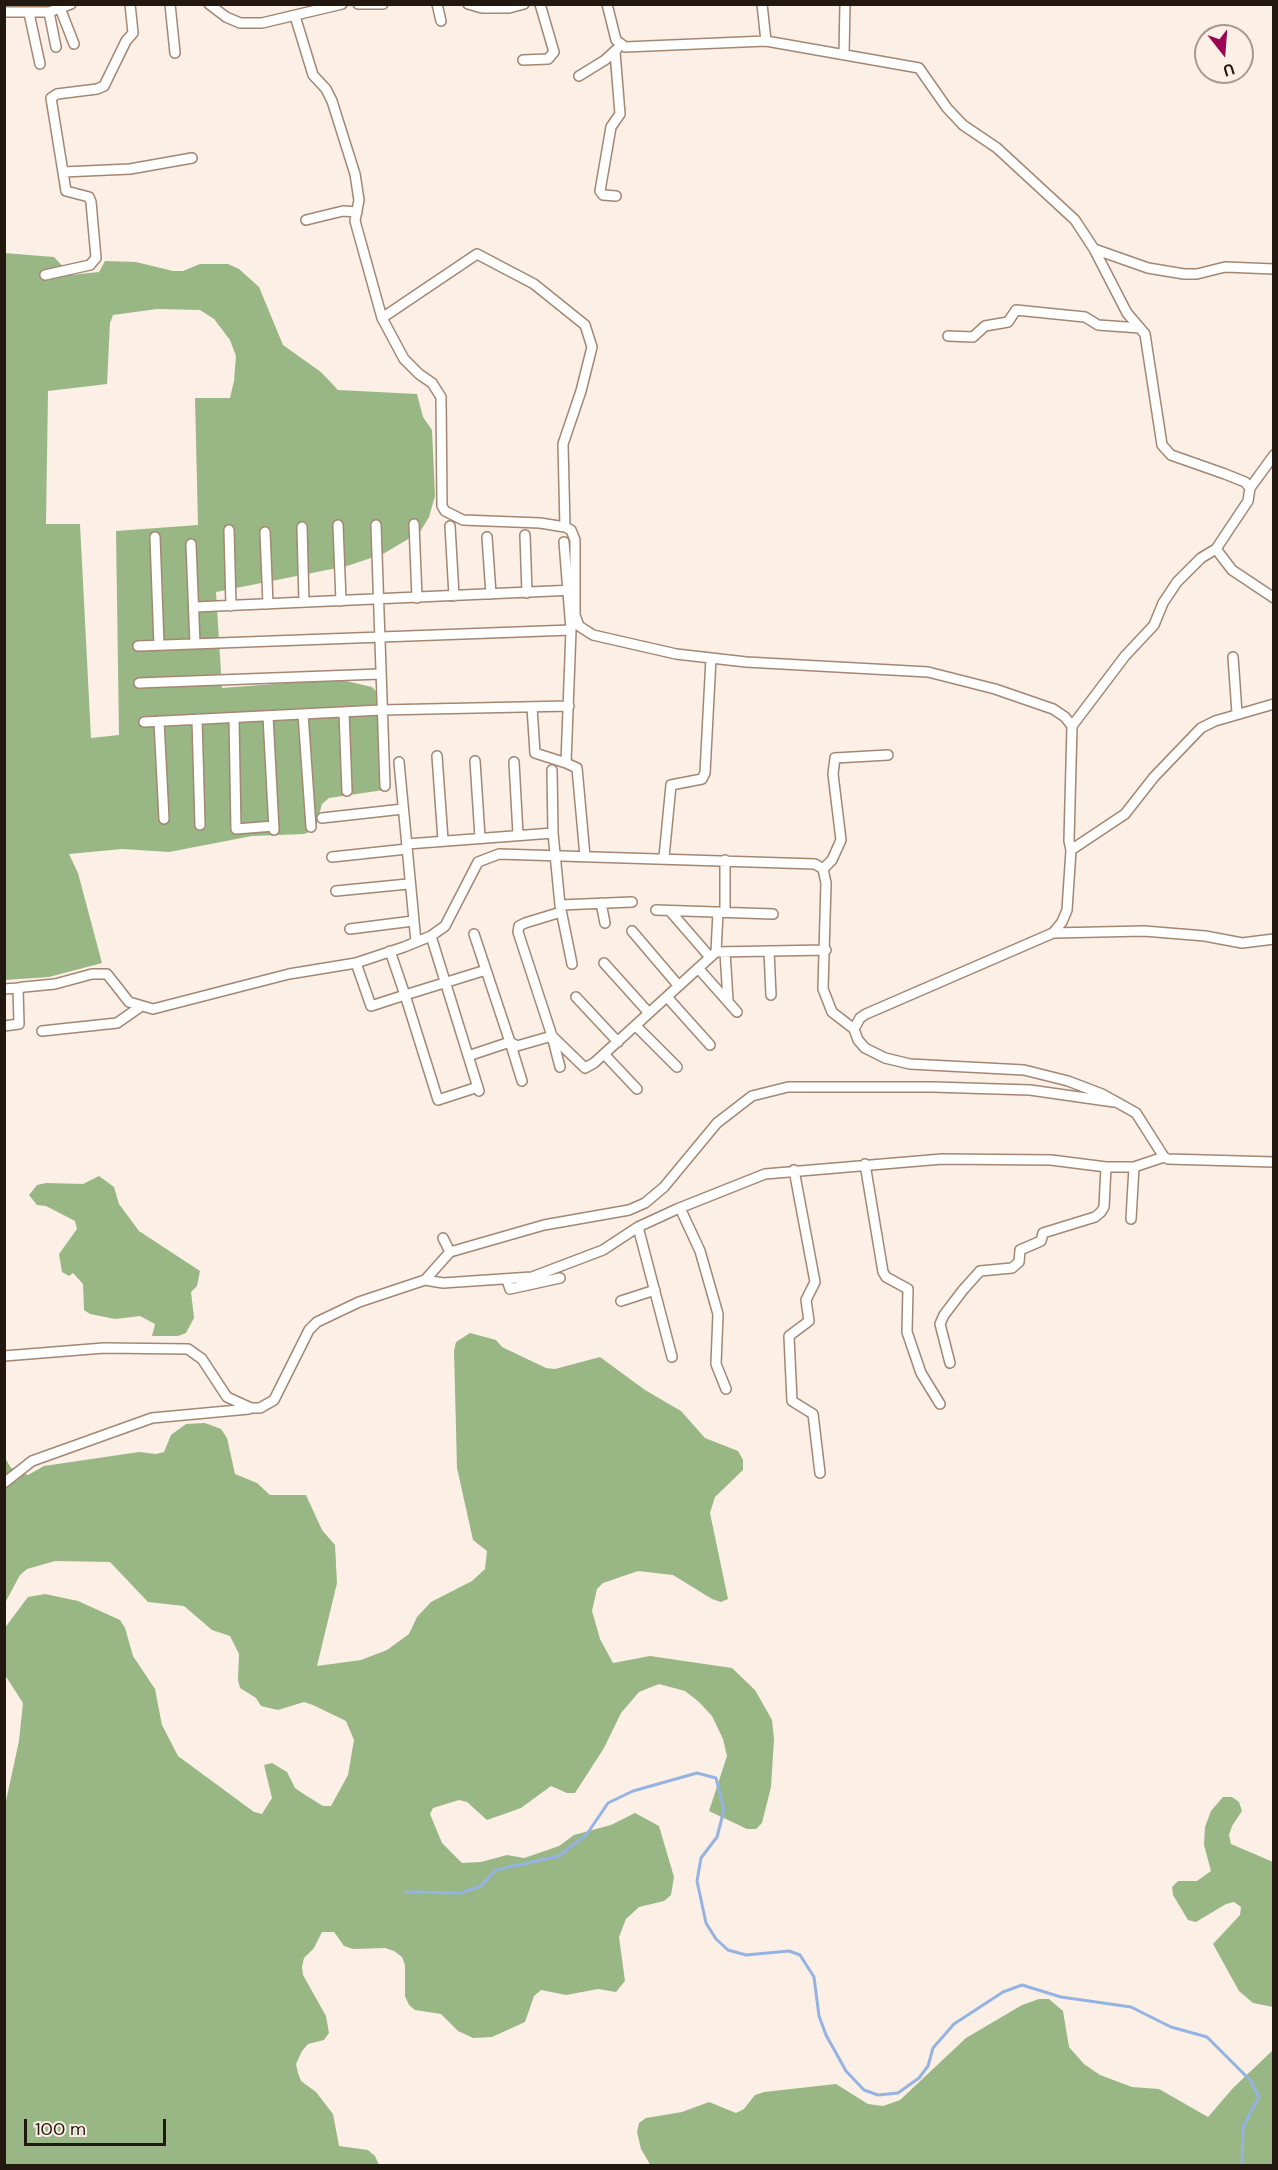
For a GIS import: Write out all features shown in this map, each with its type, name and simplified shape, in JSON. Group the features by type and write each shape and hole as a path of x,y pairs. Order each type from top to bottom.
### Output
{"street":[{"path":"4,12 49,12 71,4"},
{"path":"45,275 90,266 96,258 90,199 69,193 63,172 52,96 97,90 104,86 126,41 133,33 130,4"},
{"path":"170,4 175,53"},
{"path":"209,4 225,17 240,22 262,23 342,4"},
{"path":"358,4 383,4"},
{"path":"438,4 441,21"},
{"path":"468,4 482,8 509,8 524,4"},
{"path":"523,60 548,58 554,52 540,4"},
{"path":"607,4 618,49 620,114 611,125 600,193 616,196"},
{"path":"762,4 766,41"},
{"path":"844,54 845,4"},
{"path":"60,8 74,44"},
{"path":"49,12 56,47"},
{"path":"29,13 40,64"},
{"path":"295,16 313,75 326,89 332,101 358,186 355,221 382,318 404,359 432,383 441,397 442,506 445,511 463,520 565,527 574,534 566,763"},
{"path":"579,76 618,49 766,41 919,68 947,108 963,125 997,148 1071,216 1094,249 1127,313 1148,341 1157,426 1162,445 1171,455 1226,474 1245,482 1250,488"},
{"path":"63,172 130,169 192,158"},
{"path":"306,219 343,211 357,212"},
{"path":"1094,249 1148,268 1184,274 1197,274 1225,267 1274,269"},
{"path":"382,318 477,254 534,284 585,325 592,347 581,391 563,444 565,527"},
{"path":"948,336 973,337 987,325 1008,322 1016,310 1084,317 1098,325 1140,328"},
{"path":"1053,933 1062,922 1067,910 1071,849 1069,841 1072,726 1125,656 1154,625 1163,603 1177,582 1201,558 1215,549 1248,501 1250,488 1273,455"},
{"path":"414,524 417,598"},
{"path":"338,525 341,601"},
{"path":"376,525 385,786"},
{"path":"450,526 454,596"},
{"path":"302,528 304,603"},
{"path":"229,530 231,606"},
{"path":"265,532 268,604"},
{"path":"525,535 527,593"},
{"path":"155,537 159,645"},
{"path":"487,537 491,594"},
{"path":"564,542 577,622 583,630 593,635 676,654 711,658 928,672 995,689 1053,709 1065,717 1072,726"},
{"path":"191,543 195,644"},
{"path":"1215,549 1232,570 1274,598"},
{"path":"195,607 571,591"},
{"path":"138,646 571,630"},
{"path":"1233,657 1237,713"},
{"path":"664,857 671,785 702,778 705,773 711,658"},
{"path":"139,683 380,674"},
{"path":"1071,849 1125,814 1154,777 1201,728 1237,713 1274,704"},
{"path":"144,722 381,710 569,706"},
{"path":"532,707 535,753 577,768 585,856"},
{"path":"344,712 347,790"},
{"path":"303,714 311,827"},
{"path":"234,718 236,830 274,828 268,716"},
{"path":"197,719 200,825"},
{"path":"159,722 164,819"},
{"path":"823,869 832,860 841,840 834,761 839,757 888,755"},
{"path":"437,756 443,840"},
{"path":"475,761 480,837"},
{"path":"399,762 408,884 416,942"},
{"path":"514,762 518,834"},
{"path":"552,770 553,833 560,908 572,964"},
{"path":"322,818 403,809"},
{"path":"332,857 443,840 553,833"},
{"path":"4,989 55,984 99,973 111,977 122,994 140,1007 153,1009 174,1006 289,974 356,963 431,936 445,926 478,862 499,854 805,862 823,869"},
{"path":"725,860 717,953 728,1001"},
{"path":"823,869 827,909 823,989 832,1012 854,1029 858,1040 866,1048 885,1058 910,1064 1024,1070 1068,1081 1102,1094 1136,1113 1164,1157"},
{"path":"336,891 408,884"},
{"path":"560,1067 518,932 519,926 560,908 632,902"},
{"path":"601,903 604,923"},
{"path":"656,910 773,914"},
{"path":"670,911 717,953"},
{"path":"350,929 413,921"},
{"path":"632,931 678,986"},
{"path":"854,1029 860,1018 866,1014 1053,933 1144,931 1205,936 1242,943 1274,939"},
{"path":"474,934 522,1081"},
{"path":"390,951 438,1100 478,1089 431,936"},
{"path":"552,1036 585,1068 588,1068 717,953 826,950"},
{"path":"769,951 771,995"},
{"path":"356,963 371,1006 486,970"},
{"path":"604,963 649,1013"},
{"path":"698,968 736,1012"},
{"path":"4,1026 19,1024 18,988"},
{"path":"576,997 618,1042"},
{"path":"667,997 710,1045"},
{"path":"42,1031 117,1023 140,1007"},
{"path":"636,1026 677,1067"},
{"path":"468,1056 510,1042 517,1046 552,1036"},
{"path":"604,1054 637,1089"},
{"path":"425,1280 450,1252 544,1225 630,1210 645,1203 664,1187 723,1118 752,1096 768,1090 819,1087 1019,1089 1114,1102"},
{"path":"4,1483 32,1461 152,1418 267,1406 274,1400 309,1330 317,1322 359,1302 425,1280 443,1283 507,1280 510,1289 603,1250 638,1227 680,1208 765,1174 942,1159 1041,1160 1106,1167 1134,1167 1164,1157 1274,1162"},
{"path":"866,1164 883,1272 886,1277 908,1289 907,1332 921,1373 940,1404"},
{"path":"950,1363 940,1324 963,1290 980,1271 1009,1269 1017,1264 1020,1250 1041,1241 1044,1232 1095,1217 1101,1212 1104,1208 1106,1167"},
{"path":"1131,1220 1134,1167"},
{"path":"794,1170 815,1282 806,1300 809,1321 789,1336 792,1401 813,1414 820,1473"},
{"path":"680,1208 700,1251 718,1314 716,1364 726,1389"},
{"path":"638,1227 672,1357"},
{"path":"442,1238 450,1252"},
{"path":"532,1281 560,1278"},
{"path":"621,1301 655,1290"},
{"path":"4,1356 104,1348 189,1349 202,1359 227,1397 251,1408"}],"green space":[{"path":"4,253 54,257 71,275 99,272 105,261 136,262 173,271 183,271 200,264 228,264 239,269 259,287 283,345 321,372 338,390 417,394 423,417 432,430 435,496 429,517 420,532 383,554 347,566 216,592 222,688 326,680 346,681 372,687 386,702 384,790 329,798 322,804 315,830 304,834 252,836 169,852 122,849 69,854 78,873 102,963 49,977 5,980","holes":["157,309 200,310 214,319 230,340 236,356 230,398 195,398 198,525 116,531 119,735 91,738 80,524 46,524 48,391 107,384 110,323 113,315"]},
{"path":"99,1176 114,1187 119,1204 139,1231 200,1271 197,1286 191,1292 194,1318 186,1333 178,1336 152,1336 155,1324 140,1316 115,1319 90,1314 84,1310 83,1284 73,1273 69,1276 62,1272 59,1254 77,1229 75,1221 46,1206 37,1205 29,1195 37,1185 46,1183 83,1184"},
{"path":"470,1333 496,1340 502,1347 546,1368 555,1369 600,1357 645,1390 681,1411 705,1438 738,1451 743,1460 743,1470 715,1497 710,1513 728,1599 721,1602 712,1599 673,1575 638,1571 603,1583 597,1589 592,1611 600,1639 613,1663 650,1656 732,1668 755,1690 772,1720 774,1739 771,1787 762,1823 756,1829 747,1829 709,1811 727,1756 723,1739 712,1716 699,1702 685,1691 659,1684 639,1692 621,1713 604,1748 575,1793 567,1793 551,1786 521,1808 487,1820 467,1802 459,1800 433,1808 430,1814 442,1843 462,1863 481,1862 507,1855 524,1858 559,1846 574,1835 611,1825 635,1813 659,1826 674,1877 671,1895 664,1901 639,1907 626,1919 619,1937 625,1981 616,1992 598,1989 566,1995 541,1990 534,1996 525,2022 492,2037 473,2038 458,2031 441,2014 415,2010 409,2005 405,1996 405,1965 402,1957 394,1951 385,1948 353,1949 344,1946 334,1932 322,1932 314,1948 304,1958 302,1967 303,1975 326,2016 329,2033 324,2040 308,2044 302,2051 296,2064 298,2073 301,2081 316,2092 333,2114 339,2146 368,2150 375,2156 379,2165 5,2165 4,1810 19,1741 23,1703 5,1675 4,1629 28,1597 45,1594 78,1601 120,1620 125,1628 133,1656 155,1689 162,1725 178,1756 254,1812 262,1814 272,1798 264,1765 272,1763 287,1772 295,1788 323,1806 331,1806 348,1775 354,1740 346,1721 313,1705 304,1702 278,1710 261,1706 256,1698 240,1688 239,1654 230,1636 212,1630 184,1606 148,1602 110,1562 55,1561 27,1569 20,1575 5,1603 4,1456 11,1468 28,1475 44,1466 139,1452 156,1454 164,1452 171,1435 186,1424 205,1423 221,1429 227,1438 235,1474 257,1483 270,1495 306,1495 322,1530 335,1545 337,1583 317,1666 361,1660 387,1650 409,1634 417,1617 431,1602 472,1581 485,1569 487,1551 473,1540 457,1468 454,1351 456,1342"},
{"path":"1223,1797 1232,1797 1239,1802 1242,1811 1229,1835 1231,1844 1273,1862 1273,2007 1253,2003 1239,1991 1213,1944 1240,1915 1241,1907 1234,1902 1226,1904 1196,1922 1188,1920 1173,1895 1172,1887 1178,1881 1197,1881 1211,1871 1204,1845 1205,1827 1211,1811"},
{"path":"1039,1999 1049,1999 1063,2011 1069,2047 1084,2064 1100,2075 1132,2087 1159,2089 1208,2117 1233,2088 1273,2050 1273,2165 651,2166 641,2149 637,2132 639,2123 646,2118 682,2112 709,2102 736,2113 744,2109 755,2095 764,2092 836,2084 868,2104 883,2106 900,2100 966,2038 1022,2005"}],"waterway":[{"path":"406,1892 460,1893 481,1886 496,1870 559,1856 587,1834 608,1803 633,1791 697,1773 716,1778 724,1810 717,1837 701,1858 697,1881 706,1923 716,1939 728,1950 746,1955 789,1951 800,1955 814,1977 819,2016 826,2035 846,2071 864,2090 878,2095 898,2093 919,2078 928,2066 933,2048 954,2024 1003,1992 1022,1985 1061,1997 1131,2007 1171,2027 1207,2037 1251,2081 1259,2097 1243,2127 1242,2166"}]}
